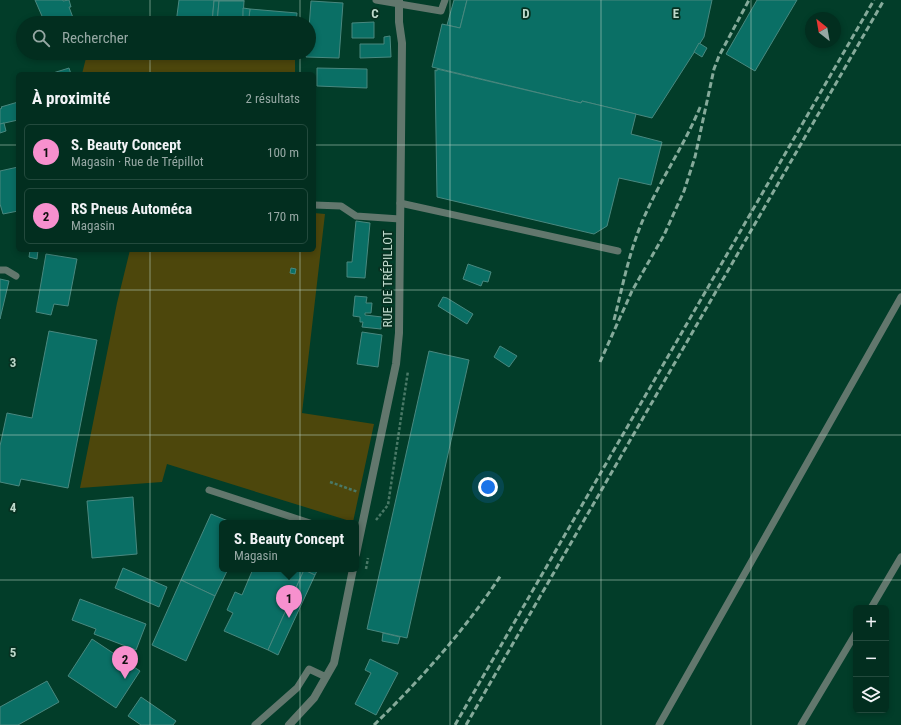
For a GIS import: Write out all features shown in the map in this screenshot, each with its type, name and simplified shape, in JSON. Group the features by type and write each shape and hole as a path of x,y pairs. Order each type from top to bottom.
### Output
{"street":[{"name":"RUE DE TRÉPILLOT","path":"359,534 396,364 399,333 402,43 399,22 399,2"},
{"path":"288,725 314,698 334,663 352,572"}],"lane":[{"path":"376,0 399,2 442,11 445,0"},
{"path":"400,203 618,251"},
{"path":"316,205 341,206 356,216 400,219"},
{"path":"0,270 6,270 16,276"},
{"path":"659,725 901,297"},
{"path":"209,490 301,520"},
{"path":"873,605 901,557"},
{"path":"801,725 853,639"},
{"path":"255,725 297,688 309,668 326,677"}],"path":[{"path":"330,482 368,496"}],"shaded area":[{"path":"86,60 295,60 295,72 82,72"},
{"path":"316,213 325,214 302,413 374,424 353,520 347,520 167,464 162,482 80,488 117,303 130,252 316,252"}],"building":[{"path":"35,0 69,0 71,7 69,7 72,16 42,16"},
{"path":"179,0 214,0 213,16 177,16"},
{"path":"244,0 244,1 214,1"},
{"path":"454,0 467,0 460,28 447,25"},
{"path":"467,0 712,0 704,37 652,118 582,101 581,103 432,67 442,24 460,28"},
{"path":"757,0 797,0 755,71 726,54"},
{"path":"214,1 219,1 218,16 213,16"},
{"path":"219,1 244,1 243,16 218,16"},
{"path":"311,1 343,3 339,58 316,57 316,16 310,16"},
{"path":"243,8 250,9 249,16 243,16"},
{"path":"250,9 297,13 297,16 249,16"},
{"path":"374,22 374,38 352,38 352,23"},
{"path":"390,36 391,57 360,58 360,44 384,44 384,37"},
{"path":"699,43 707,48 702,57 694,52"},
{"path":"69,68 70,72 56,72"},
{"path":"317,68 367,69 367,88 317,86"},
{"path":"437,69 581,103 582,101 636,114 631,134 662,142 651,185 619,178 607,226 594,234 437,197 435,70 437,71"},
{"path":"16,103 16,120 0,124 1,107"},
{"path":"4,123 6,131 0,133 0,124"},
{"path":"16,167 16,211 3,214 0,204 0,171"},
{"path":"356,221 370,223 365,278 347,277 347,262 352,262"},
{"path":"30,252 38,252 37,259 29,257"},
{"path":"46,254 77,259 68,306 54,304 51,315 36,312"},
{"path":"468,264 491,272 488,282 483,281 481,286 463,279"},
{"path":"291,268 296,269 295,274 290,273"},
{"path":"0,279 9,281 0,319"},
{"path":"355,296 367,297 366,303 372,303 371,313 365,313 365,315 382,317 381,329 362,327 363,322 360,322 360,317 353,316"},
{"path":"443,297 473,314 467,324 438,306"},
{"path":"49,331 97,340 68,488 21,479 19,486 0,482 0,446 7,413 32,418"},
{"path":"362,332 382,335 378,367 357,364"},
{"path":"500,346 517,356 509,367 494,357"},
{"path":"429,351 469,360 407,638 367,629"},
{"path":"133,497 137,554 92,558 87,501"},
{"path":"211,514 226,520 219,520 219,572 227,572 215,596 181,580"},
{"path":"123,568 167,587 159,607 115,588"},
{"path":"252,572 303,572 268,650 224,631 233,613 227,610 235,592 242,595"},
{"path":"303,572 308,572 315,575 278,655 268,650"},
{"path":"308,572 316,572 315,575"},
{"path":"181,580 215,596 186,661 152,645"},
{"path":"80,599 146,624 136,650 94,634 96,629 72,620"},
{"path":"383,633 400,637 398,644 382,641"},
{"path":"92,639 140,671 116,708 68,676"},
{"path":"370,659 398,673 376,715 355,704 371,673 365,670"},
{"path":"47,681 59,702 18,725 0,725 0,707"},
{"path":"141,697 176,721 173,725 141,725 128,716"}],"railway":[{"path":"600,362 632,291 664,235 684,191 695,157 714,69 719,56 749,0"},
{"path":"455,725 874,0"},
{"path":"466,725 884,0"},
{"path":"614,320 629,261 640,227 654,196 687,136 701,105"},
{"path":"374,725 409,690 442,653 473,615 501,575"}],"place":[{"name":"S. Beauty Concept","path":"289,618"},
{"name":"RS Pneus Automéca","path":"125,679"}]}
